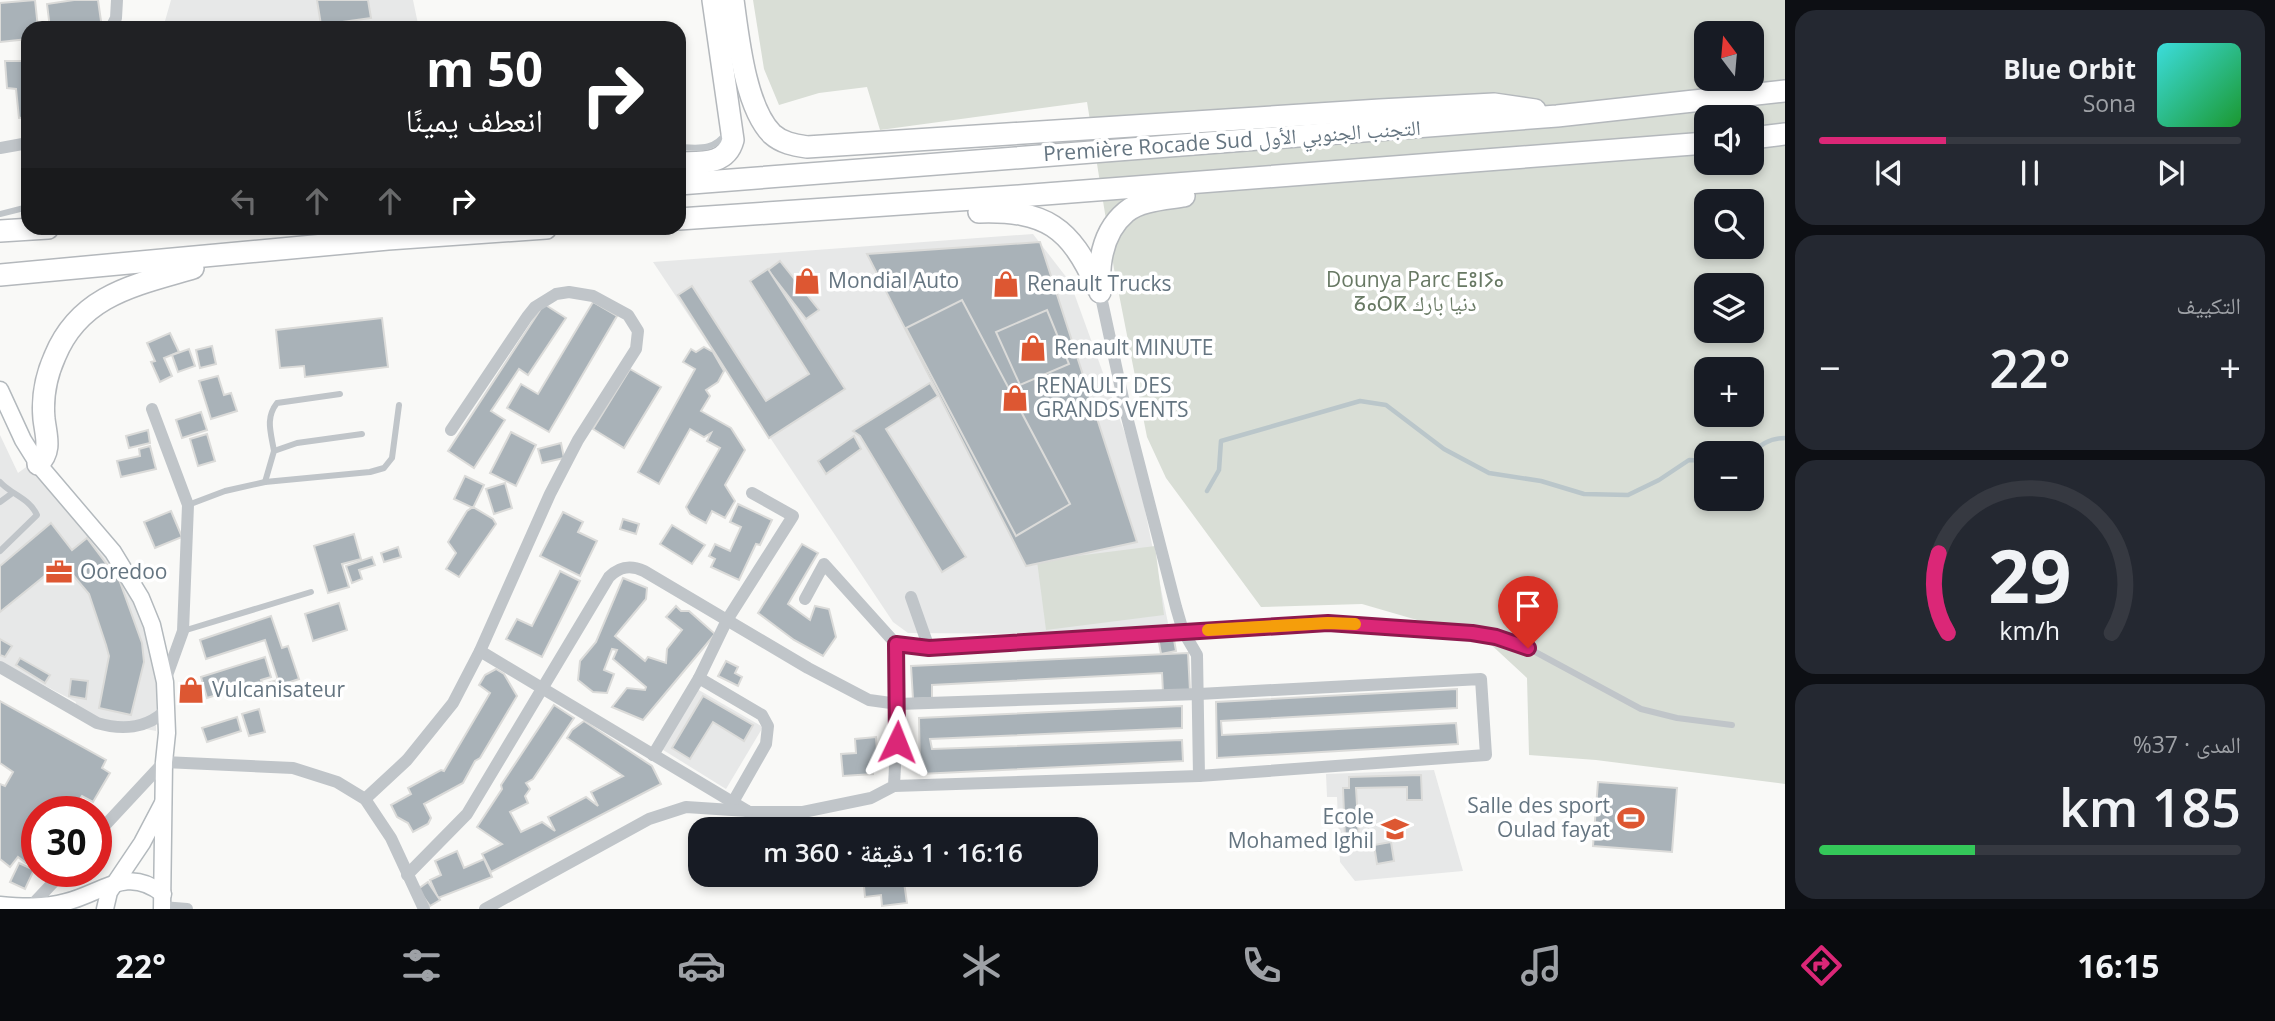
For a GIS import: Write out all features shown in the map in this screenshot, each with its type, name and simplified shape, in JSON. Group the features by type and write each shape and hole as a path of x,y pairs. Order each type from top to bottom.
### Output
{"highway":[{"path":"686,163 713,161 724,156 733,140 713,0"},
{"path":"733,0 740,52 749,88 764,124 773,135 786,143 807,147 1208,119 1494,104 1557,116"},
{"name":"Première Rocade Sud التجنب الجنوبي الأول","path":"686,183 1557,116 1785,91"},
{"path":"1764,137 1785,134"},
{"name":"Première Rocade Sud التجنب الجنوبي الأول","path":"686,219 1019,196 1694,144"},
{"path":"1100,292 1098,269 1112,228 1127,211 1144,203 1198,194 1625,149"},
{"path":"686,219 999,211 1032,215 1058,229 1074,244 1084,257 1100,292"},
{"path":"0,231 21,230"},
{"path":"0,275 445,235"},
{"path":"38,464 47,452 44,393 51,366 63,337 81,315 123,289 238,255"}],"main road":[{"path":"0,390 23,440 38,464 113,552 130,577 152,625 165,682 167,733 164,762 163,903"},
{"path":"105,909 109,892 142,843 164,801"},
{"path":"0,905 30,907 67,902 115,883 135,880 146,883 163,903"}],"street":[{"path":"114,21 117,0"},
{"path":"0,148 21,144"},
{"path":"365,799 407,760 453,703 481,651 550,494 578,440 636,349 639,337 636,324 615,307 581,293 569,292 545,300 535,307 520,326 451,430"},
{"path":"1100,292 1127,417 1184,631 1197,655 1199,776"},
{"path":"152,409 188,505 183,631 165,682"},
{"path":"653,755 699,678 727,620 793,516 752,493"},
{"path":"805,599 824,564 896,644 898,704 894,786"},
{"path":"407,875 467,814 609,577 622,568 644,571 808,668 869,700 898,704 1199,694 1481,679 1486,755 1199,776 894,786 871,798 803,812 686,807 649,819 485,909"},
{"path":"911,597 929,648"},
{"path":"896,644 929,648 1184,631"},
{"path":"481,651 749,811"},
{"path":"0,667 97,723 111,727 127,728 143,724 159,717 166,710"},
{"path":"699,678 762,715 768,726 769,738 733,802"},
{"path":"112,818 164,762 293,768 337,782 365,799 391,838 424,909"},
{"path":"30,907 49,887"},
{"path":"163,903 187,909"}],"lane":[{"path":"686,147 712,146 720,142 731,124"},
{"path":"0,214 21,209"},
{"path":"265,482 274,451 269,424 270,412 277,403 340,394"},
{"path":"188,505 225,491 265,482 370,472 384,468 393,458 399,405"},
{"path":"274,451 297,443 362,435"},
{"path":"0,482 11,494 27,500 37,515 0,551"},
{"path":"0,502 11,494"},
{"path":"183,631 311,593"},
{"path":"1184,631 1328,623 1443,630 1496,637 1528,648 1641,709 1677,718 1732,725"}],"shaded area":[{"path":"171,0 413,0 417,21 165,21"},
{"path":"1033,234 1070,282 1135,461 1169,628 1040,634 908,633 893,622 653,262"},
{"name":"Ooredoo","path":"0,435 18,473 29,465 110,558 140,609 157,669 156,731 74,715 76,702 0,662"},
{"path":"697,689 763,727 726,789 660,748"},
{"name":"Ecole Mohamed Ighil","path":"1434,770 1463,871 1355,881 1340,862 1337,797 1327,797 1326,774"}],"green space":[{"name":"Dounya Parc ⴹⵓⵏⵢⴰ ⵒⴰⵔⴽ دنيا بارك","path":"753,0 1785,0 1785,784 1596,760 1529,755 1527,678 1486,640 1362,604 1261,607 1166,478 1147,437 1114,269 1087,102 880,130 867,87 819,93 779,105 764,69"},
{"path":"1155,546 1164,615 1046,630 1037,561"}],"building":[{"path":"35,0 37,21 21,21 21,40 0,42 0,3"},
{"path":"98,0 101,21 49,21 47,4"},
{"path":"317,0 368,0 371,18 320,21"},
{"path":"5,61 21,61 21,118 16,89 7,88"},
{"name":"RENAULT DES GRANDS VENTS","path":"1040,242 1137,542 1026,566 867,254"},
{"path":"780,261 819,310 806,319 768,270"},
{"path":"768,269 845,389 769,438 678,295 692,286 766,401 809,374 750,281"},
{"name":"RENAULT DES GRANDS VENTS","path":"962,300 1070,504 1016,536 906,328"},
{"path":"593,302 617,316 549,432 507,408 521,384 538,394"},
{"path":"544,304 566,318 528,375 519,369 491,411 505,420 474,468 448,451"},
{"name":"Renault MINUTE","path":"1047,310 1069,364 1020,385 996,332"},
{"path":"382,318 388,367 305,377 304,366 280,368 276,330"},
{"path":"170,333 179,352 164,358 172,376 160,382 151,362 155,361 147,343"},
{"path":"212,346 216,364 200,368 196,350"},
{"path":"704,347 713,352 724,371 718,382 706,390 710,396 701,411 731,428 745,450 725,485 735,501 725,518 712,511 706,523 690,514 686,507 720,448 707,441 711,433 704,437 690,429 659,484 638,472 695,369 683,362 691,349 696,352"},
{"path":"189,349 195,366 178,372 172,355"},
{"path":"630,369 661,387 624,448 593,429"},
{"path":"218,376 224,395 231,393 237,411 211,419 199,381"},
{"path":"930,383 938,396 886,429 966,557 942,572 860,436 853,431"},
{"path":"201,412 207,430 182,438 176,420"},
{"path":"148,430 150,443 129,448 126,436"},
{"path":"511,432 536,445 516,486 490,473"},
{"path":"207,434 215,461 198,466 190,439"},
{"path":"854,436 861,449 826,474 818,461"},
{"path":"561,443 564,458 542,463 538,449"},
{"path":"150,446 156,469 121,477 117,461 140,456 139,449"},
{"path":"465,476 484,485 473,508 454,499"},
{"path":"505,483 512,508 494,514 486,489"},
{"path":"738,504 772,520 760,545 756,544 739,580 711,567 715,559 709,556 715,544 730,551 741,527 730,522"},
{"path":"473,507 493,519 496,524 459,577 446,569 456,553 448,542 467,511"},
{"path":"171,511 182,537 155,548 144,522"},
{"path":"563,512 583,522 578,532 597,541 580,576 540,556"},
{"path":"623,519 639,524 636,534 620,529"},
{"path":"51,523 72,550 87,538 120,582 142,643 144,662 131,715 99,708 109,656 89,594 62,562 0,612 0,566"},
{"path":"672,525 705,545 692,564 660,544"},
{"path":"354,534 361,559 342,564 349,587 328,593 314,546"},
{"path":"802,544 818,553 788,604 810,620 815,606 829,609 836,637 823,656 794,640 758,613"},
{"path":"398,547 401,557 384,562 381,553"},
{"path":"372,557 375,565 359,570 362,579 352,583 346,566"},
{"path":"560,571 580,581 542,657 506,639 517,619 532,626"},
{"path":"623,578 647,588 646,599 615,636 645,661 648,657 666,663 667,649 682,630 666,617 676,606 681,611 689,611 715,634 643,720 612,707 627,688 645,690 646,687 613,659 617,650 612,649 604,670 614,674 607,693 593,692 578,680 580,661 596,642"},
{"path":"339,603 347,630 313,641 305,614"},
{"path":"271,616 282,648 288,646 299,679 269,689 267,683 278,680 265,640 206,659 200,640"},
{"path":"1173,634 1176,651 1161,654 1158,637"},
{"path":"0,639 12,646 5,657 0,655"},
{"path":"1188,653 1190,691 1163,692 1162,673 932,685 932,698 913,699 911,666"},
{"path":"265,657 271,677 261,680 265,692 258,694 255,683 207,698 201,677"},
{"path":"20,658 50,675 45,683 16,665"},
{"path":"726,661 738,667 735,673 742,677 738,686 718,676"},
{"path":"496,669 504,674 517,696 463,783 424,804 431,818 428,824 413,832 408,823 397,817 391,805 411,794 408,788 441,770 444,771 490,693 479,685 485,675"},
{"path":"71,679 88,681 86,699 69,696"},
{"path":"1457,689 1457,708 1221,721 1222,735 1456,723 1458,744 1217,758 1216,702"},
{"path":"703,696 753,725 744,741 713,722 690,759 672,748"},
{"path":"0,701 106,760 102,768 110,773 97,796 21,796 21,859 18,857 10,867 0,859 0,784 5,786 13,772 0,763"},
{"path":"554,705 574,718 533,779 526,783 530,789 525,796 528,803 510,812 521,832 542,822 555,831 548,817 586,797 598,806 591,792 623,776 567,738 572,730 584,721 652,766 661,784 491,872 482,854 502,844 477,827 502,789 501,785"},
{"path":"1182,706 1182,728 930,739 932,749 1182,740 1183,761 920,774 919,718"},
{"path":"259,709 265,732 249,736 242,714"},
{"path":"237,717 241,731 207,742 202,728"},
{"path":"876,737 878,764 872,764 873,774 843,776 841,754 856,753 855,739"},
{"path":"1421,775 1422,800 1407,800 1407,787 1356,788 1359,839 1345,839 1343,788 1349,788 1349,777"},
{"path":"1598,782 1677,788 1672,852 1593,846"},
{"path":"1391,842 1394,861 1377,864 1374,845"},
{"path":"457,851 464,868 484,859 492,877 438,898 430,880 441,875 435,861"},
{"path":"19,863 21,864 21,887 26,887 25,889 10,882"},
{"path":"428,882 440,900 430,906 418,889"},
{"path":"864,887 905,887 907,903 882,906 881,895 865,897"}],"waterway":[{"path":"1207,491 1219,470 1221,441 1360,401 1386,405 1444,449 1489,473 1541,481 1584,494 1628,495 1659,480 1689,460 1694,460"},
{"path":"1764,444 1785,438"}],"slow traffic":[{"path":"1208,630 1328,623 1355,624"}],"place":[{"name":"Mondial Auto","path":"807,281"},
{"name":"Renault Trucks","path":"1006,284"},
{"name":"Renault MINUTE","path":"1033,348"},
{"name":"RENAULT DES GRANDS VENTS","path":"1015,398"},
{"name":"Ooredoo","path":"59,572"},
{"name":"Vulcanisateur","path":"191,690"},
{"name":"Salle des sport Oulad fayat","path":"1631,818"},
{"name":"Ecole Mohamed Ighil","path":"1395,829"}],"route":[{"path":"897,742 896,644 929,648 1328,623 1472,633 1496,637 1528,648"}]}
